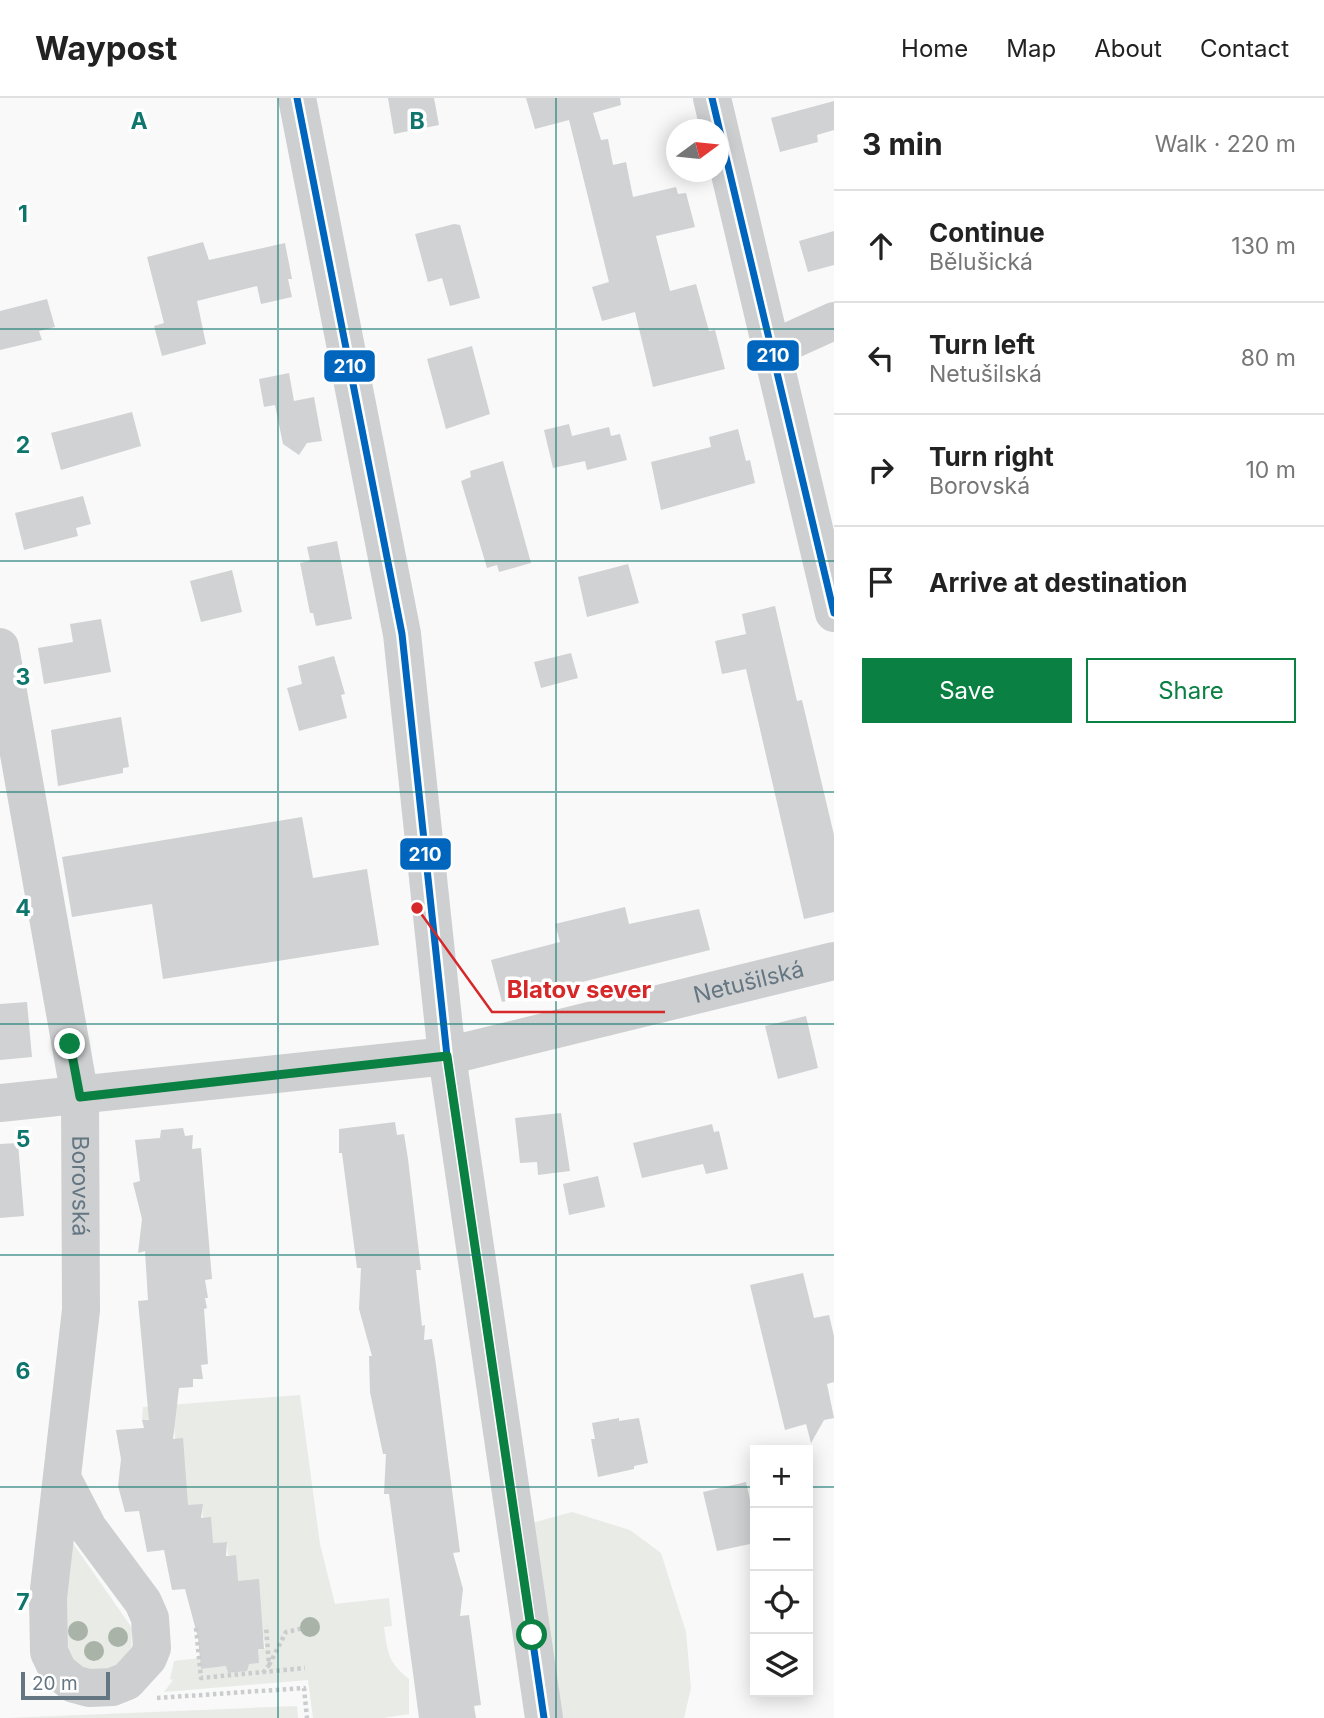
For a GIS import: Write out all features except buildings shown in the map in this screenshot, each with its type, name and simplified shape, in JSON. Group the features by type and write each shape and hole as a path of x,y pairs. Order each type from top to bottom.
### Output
{"street":[{"path":"297,98 402,634 447,1056 544,1718"},
{"path":"712,98 834,614"},
{"path":"772,349 834,321"},
{"name":"Borovská","path":"0,647 80,1097 81,1310 48,1598 49,1652 58,1671 74,1684 89,1688 112,1687 127,1681 140,1668"},
{"name":"Netušilská","path":"0,1103 80,1097 447,1056 834,961"},
{"path":"62,1478 88,1528 143,1602 150,1618 152,1648 140,1668"}],"path":[{"path":"266,1626 269,1665"},
{"path":"196,1628 201,1678 304,1668"},
{"path":"262,1673 286,1632 304,1628"},
{"path":"140,1668 158,1699 304,1688 307,1718"}],"shaded area":[{"path":"300,1395 320,1544 335,1604 389,1598 392,1626 384,1627 390,1657 409,1679 409,1714 383,1718 313,1718 308,1680 164,1692 173,1680 170,1679 174,1661 200,1658 201,1669 227,1666 228,1673 246,1671 246,1664 258,1649 265,1648 264,1637 257,1637 230,1582 236,1555 228,1555 227,1542 206,1544 211,1518 203,1518 202,1505 181,1506 174,1427 161,1419 142,1420 143,1407"},
{"path":"572,1512 630,1530 661,1553 686,1632 691,1688 684,1718 562,1718 532,1523"},
{"path":"70,1539 132,1628 131,1658 89,1678 60,1648"},
{"path":"297,1706 298,1718 8,1718"}],"transit line":[{"name":"210","path":"297,98 402,634 447,1056 544,1718"},
{"name":"210","path":"712,98 834,613"}],"place":[{"name":"Blatov sever","path":"417,908"}],"route":[{"path":"70,1044 80,1097 447,1056 532,1635"}]}
